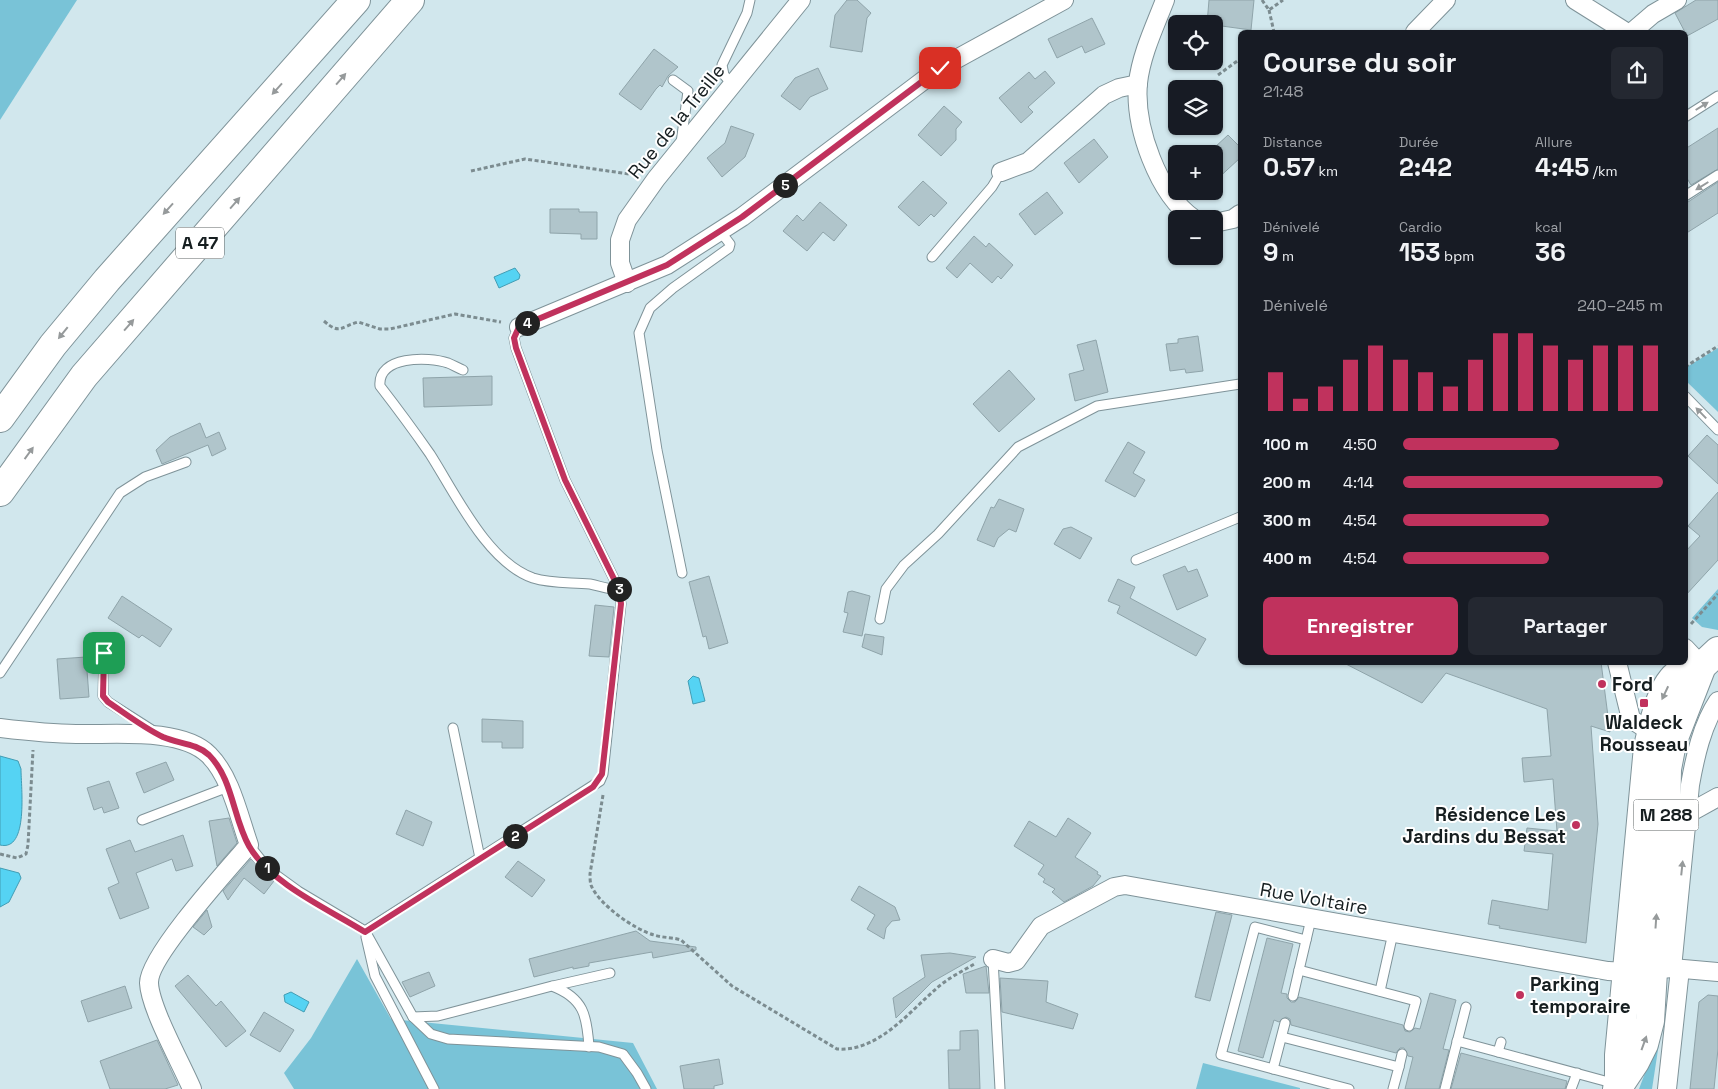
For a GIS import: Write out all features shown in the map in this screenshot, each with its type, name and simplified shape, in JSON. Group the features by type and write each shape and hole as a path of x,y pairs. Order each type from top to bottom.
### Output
{"main road":[{"name":"A 47","path":"0,418 53,345 106,280 356,0"},
{"name":"A 47","path":"0,492 84,376 410,0"},
{"name":"M 288","path":"1618,1087 1619,1055 1642,827 1646,761 1652,733 1663,698 1673,679 1702,655"},
{"name":"M 288","path":"1618,1087 1636,1062 1644,1044 1650,1021 1669,969 1656,922 1676,820 1667,769 1672,743 1702,655"}],"street":[{"name":"Rue de la Treille","path":"627,283 620,263 620,240 627,220 656,179 801,0"},
{"path":"519,327 667,265 750,211 940,68 1064,0"},
{"path":"1164,0 1142,63 1138,84 1145,141 1162,185 1180,210"},
{"path":"1417,30 1446,0"},
{"path":"1576,0 1623,30"},
{"path":"1634,30 1653,14 1677,0"},
{"path":"1001,172 1028,162 1104,95 1119,88 1138,84"},
{"path":"1223,221 1233,219 1238,215"},
{"path":"1618,665 1631,719 1652,733"},
{"path":"1676,820 1712,710 1718,701"},
{"path":"0,728 33,732 164,737 191,744 209,755 228,787 249,845 221,876 169,943 150,972 151,993 192,1089"},
{"path":"1676,820 1718,797"},
{"name":"Rue Voltaire","path":"993,959 1008,963 1016,961 1041,926 1114,887 1125,885 1392,933 1428,944 1608,971 1627,972 1669,969 1718,972"},
{"path":"1667,1089 1669,969"}],"lane":[{"path":"732,84 724,75 722,65 747,13 750,0"},
{"path":"674,80 688,91 681,148"},
{"path":"1688,115 1718,96"},
{"path":"932,257 992,187 1001,172"},
{"path":"1688,194 1718,175"},
{"path":"682,573 657,450 639,333 650,308 673,288 729,248 730,244 720,231"},
{"path":"365,932 593,787 602,774 621,604 619,589 565,480 516,348 514,338 519,327"},
{"path":"462,370 448,363 408,360 384,371 379,378 380,386 425,447 492,548 510,565 532,577 562,584 592,584 606,590 619,589"},
{"path":"880,619 886,589 904,565 938,534 1018,447 1097,406 1238,384"},
{"path":"1688,399 1718,430"},
{"path":"0,673 120,493 144,476 186,462"},
{"path":"1136,560 1238,518"},
{"path":"110,643 104,653 103,696 108,702 164,737"},
{"path":"453,728 480,858"},
{"path":"142,820 228,787"},
{"path":"249,845 269,870 298,891 365,932 413,1016 430,1034 448,1039 599,1047 623,1054 646,1089"},
{"path":"1293,996 1312,919"},
{"path":"1306,940 1255,927 1222,1056 1348,1089"},
{"path":"365,932 375,976 434,1089"},
{"path":"1380,991 1392,933"},
{"path":"993,959 1000,1089"},
{"path":"1299,970 1416,1000 1409,1026"},
{"path":"413,1016 438,1016 610,973"},
{"path":"552,986 567,992 585,1012 589,1047"},
{"path":"1445,1089 1466,1007"},
{"path":"1273,1069 1286,1023"},
{"path":"1282,1037 1398,1067"},
{"path":"1457,1041 1618,1087"},
{"path":"1498,1052 1501,1042"},
{"path":"1393,1089 1402,1054"},
{"path":"1571,1089 1577,1074"}],"path":[{"path":"1262,0 1269,10 1274,30"},
{"path":"1269,10 1283,0"},
{"path":"1218,75 1238,60"},
{"path":"471,171 531,160 656,179"},
{"path":"324,321 333,329 340,330 358,322 380,329 390,329 455,314 475,316 519,327"},
{"path":"1688,364 1718,346"},
{"path":"1691,624 1718,594"},
{"path":"0,854 17,858 26,854 33,732"},
{"path":"602,774 604,791 590,874 590,885 598,895 625,922 656,936 670,936 681,940 732,986 837,1049 846,1049 866,1043 892,1029 938,986 983,959 993,959"}],"shaded area":[{"path":"0,0 77,0 0,120"},
{"path":"515,268 520,275 519,279 499,288 494,277"},
{"path":"1718,348 1718,412 1688,383 1688,366"},
{"path":"1718,589 1718,630 1702,627 1692,618"},
{"path":"693,676 699,678 705,701 693,704 688,681"},
{"path":"0,756 18,761 21,769 22,803 16,839 9,844 0,845"},
{"path":"0,868 19,873 21,878 9,902 0,907"},
{"path":"357,959 391,1019 633,1043 657,1089 294,1089 284,1073 311,1038"},
{"path":"291,992 309,1002 304,1012 285,1002 284,995"},
{"path":"1661,1030 1652,1089 1639,1089"},
{"path":"1203,1063 1300,1088 1300,1089 1196,1089"}],"building":[{"path":"847,0 857,0 871,13 867,18 862,52 830,47 835,15"},
{"path":"1209,0 1254,0 1251,30 1223,26 1223,15 1208,15"},
{"path":"1696,0 1718,0 1718,19 1688,35 1688,30 1684,30 1675,13"},
{"path":"1092,18 1105,44 1085,53 1082,46 1057,58 1048,39"},
{"path":"654,49 678,67 668,76 662,87 660,85 656,89 641,110 619,94"},
{"path":"818,68 828,89 810,97 800,110 781,96 795,78"},
{"path":"1045,71 1055,83 1028,107 1033,112 1021,123 999,98 1029,72 1035,79"},
{"path":"944,106 962,122 956,129 956,140 941,156 918,135"},
{"path":"731,126 754,134 745,157 722,177 707,158 725,143"},
{"path":"1718,128 1718,169 1691,185 1688,180 1688,147"},
{"path":"1228,135 1238,145 1238,160 1223,174 1223,145 1217,145"},
{"path":"1094,139 1108,157 1079,183 1064,163"},
{"path":"923,181 947,203 934,217 931,214 919,226 898,207"},
{"path":"1718,182 1718,213 1688,232 1688,202"},
{"path":"1047,192 1063,213 1035,235 1019,214"},
{"path":"820,202 847,225 834,241 823,232 807,251 783,231 797,215 803,221"},
{"path":"550,209 579,209 579,212 597,212 597,239 581,239 581,234 550,233"},
{"path":"974,236 986,247 989,243 1013,265 1001,279 998,276 992,283 970,263 957,278 946,268"},
{"path":"1198,336 1203,371 1186,373 1185,369 1170,371 1166,344 1178,343 1178,339"},
{"path":"1096,340 1108,392 1075,401 1069,374 1084,370 1077,345"},
{"path":"1009,370 1035,399 999,432 973,404"},
{"path":"492,376 492,405 424,407 423,378"},
{"path":"200,423 206,438 219,432 226,449 212,456 208,445 162,464 156,450 170,437"},
{"path":"1707,435 1718,445 1718,484 1688,456"},
{"path":"1128,442 1145,452 1133,473 1145,480 1135,497 1105,481"},
{"path":"1718,492 1718,560 1688,593 1688,549 1700,536 1688,526"},
{"path":"999,499 1024,509 1016,532 1009,529 998,538 994,547 977,540 991,507 994,508"},
{"path":"1071,527 1092,538 1080,559 1054,544 1063,529"},
{"path":"1185,566 1188,572 1197,569 1208,596 1177,610 1163,575"},
{"path":"709,576 728,643 709,649 706,636 703,637 689,582"},
{"path":"1118,579 1135,587 1130,598 1206,639 1196,656 1117,613 1120,606 1108,601"},
{"path":"852,591 870,596 862,636 843,632 848,613 844,612 848,592"},
{"path":"122,596 172,629 160,647 142,635 139,638 108,618"},
{"path":"595,605 614,607 609,657 589,656"},
{"path":"865,634 884,637 882,655 862,647"},
{"path":"86,657 89,697 60,699 57,659"},
{"path":"1348,665 1601,665 1610,732 1591,726 1598,824 1586,943 1499,928 1500,926 1488,924 1492,900 1548,910 1553,854 1524,851 1527,828 1557,831 1553,779 1524,782 1522,758 1551,756 1547,709 1446,673 1422,703"},
{"path":"482,719 523,721 523,748 502,748 502,742 482,742"},
{"path":"166,762 174,780 144,793 136,773"},
{"path":"109,781 119,808 104,813 102,807 94,810 87,788"},
{"path":"406,810 432,822 423,846 396,834"},
{"path":"229,818 237,843 217,866 209,821"},
{"path":"1068,818 1091,833 1075,857 1101,876 1093,886 1064,902 1052,892 1055,889 1043,882 1045,879 1038,874 1044,865 1014,846 1029,821 1056,837"},
{"path":"183,835 193,866 176,871 172,859 136,873 149,908 120,919 108,888 119,883 106,849 130,840 135,852"},
{"path":"251,859 274,881 264,894 244,878 228,900 223,891"},
{"path":"518,861 545,880 532,897 505,877"},
{"path":"859,886 895,907 900,920 892,921 886,928 884,939 867,929 875,915 851,900"},
{"path":"207,910 212,927 204,935 193,927"},
{"path":"1216,912 1232,915 1210,1001 1195,997"},
{"path":"636,931 650,941 696,947 696,950 653,958 652,952 589,963 589,966 573,969 573,967 534,977 529,959"},
{"path":"1267,938 1293,944 1281,993 1287,994 1287,998 1291,1002 1295,1002 1299,997 1403,1025 1405,1031 1410,1032 1415,1028 1420,1029 1430,993 1456,1000 1443,1049 1449,1050 1439,1089 1405,1089 1413,1057 1408,1056 1404,1048 1400,1048 1396,1053 1291,1025 1290,1019 1286,1017 1279,1022 1274,1020 1263,1058 1238,1051"},
{"path":"950,953 976,957 932,982 896,1018 893,998 925,977 921,955"},
{"path":"986,966 989,993 966,993 963,974"},
{"path":"429,972 435,986 410,997 402,982"},
{"path":"188,975 216,1006 221,1001 246,1031 226,1047 175,986"},
{"path":"1000,978 1048,981 1046,1002 1078,1014 1073,1029 1002,1012"},
{"path":"125,986 132,1008 88,1022 81,1001"},
{"path":"1708,995 1718,996 1718,1049 1714,1089 1690,1089 1699,1002"},
{"path":"264,1012 294,1030 280,1052 250,1035"},
{"path":"978,1030 980,1089 949,1089 948,1050 960,1050 960,1031"},
{"path":"157,1040 178,1085 165,1089 110,1089 100,1061"},
{"path":"1461,1053 1567,1081 1565,1089 1451,1089"},
{"path":"719,1059 723,1084 714,1086 714,1089 684,1089 680,1066"}],"place":[{"name":"Ford","path":"1602,684"},
{"name":"Waldeck Rousseau","path":"1644,703"},
{"name":"Résidence Les Jardins du Bessat","path":"1576,825"},
{"name":"Parking temporaire","path":"1520,995"}],"route":[{"path":"104,653 103,696 108,702 164,737 191,744 209,755 225,779 249,845 269,870 298,891 365,932 593,787 600,781 602,774 621,604 619,589 565,480 516,348 514,338 519,327 667,265 742,217 940,68"}]}
